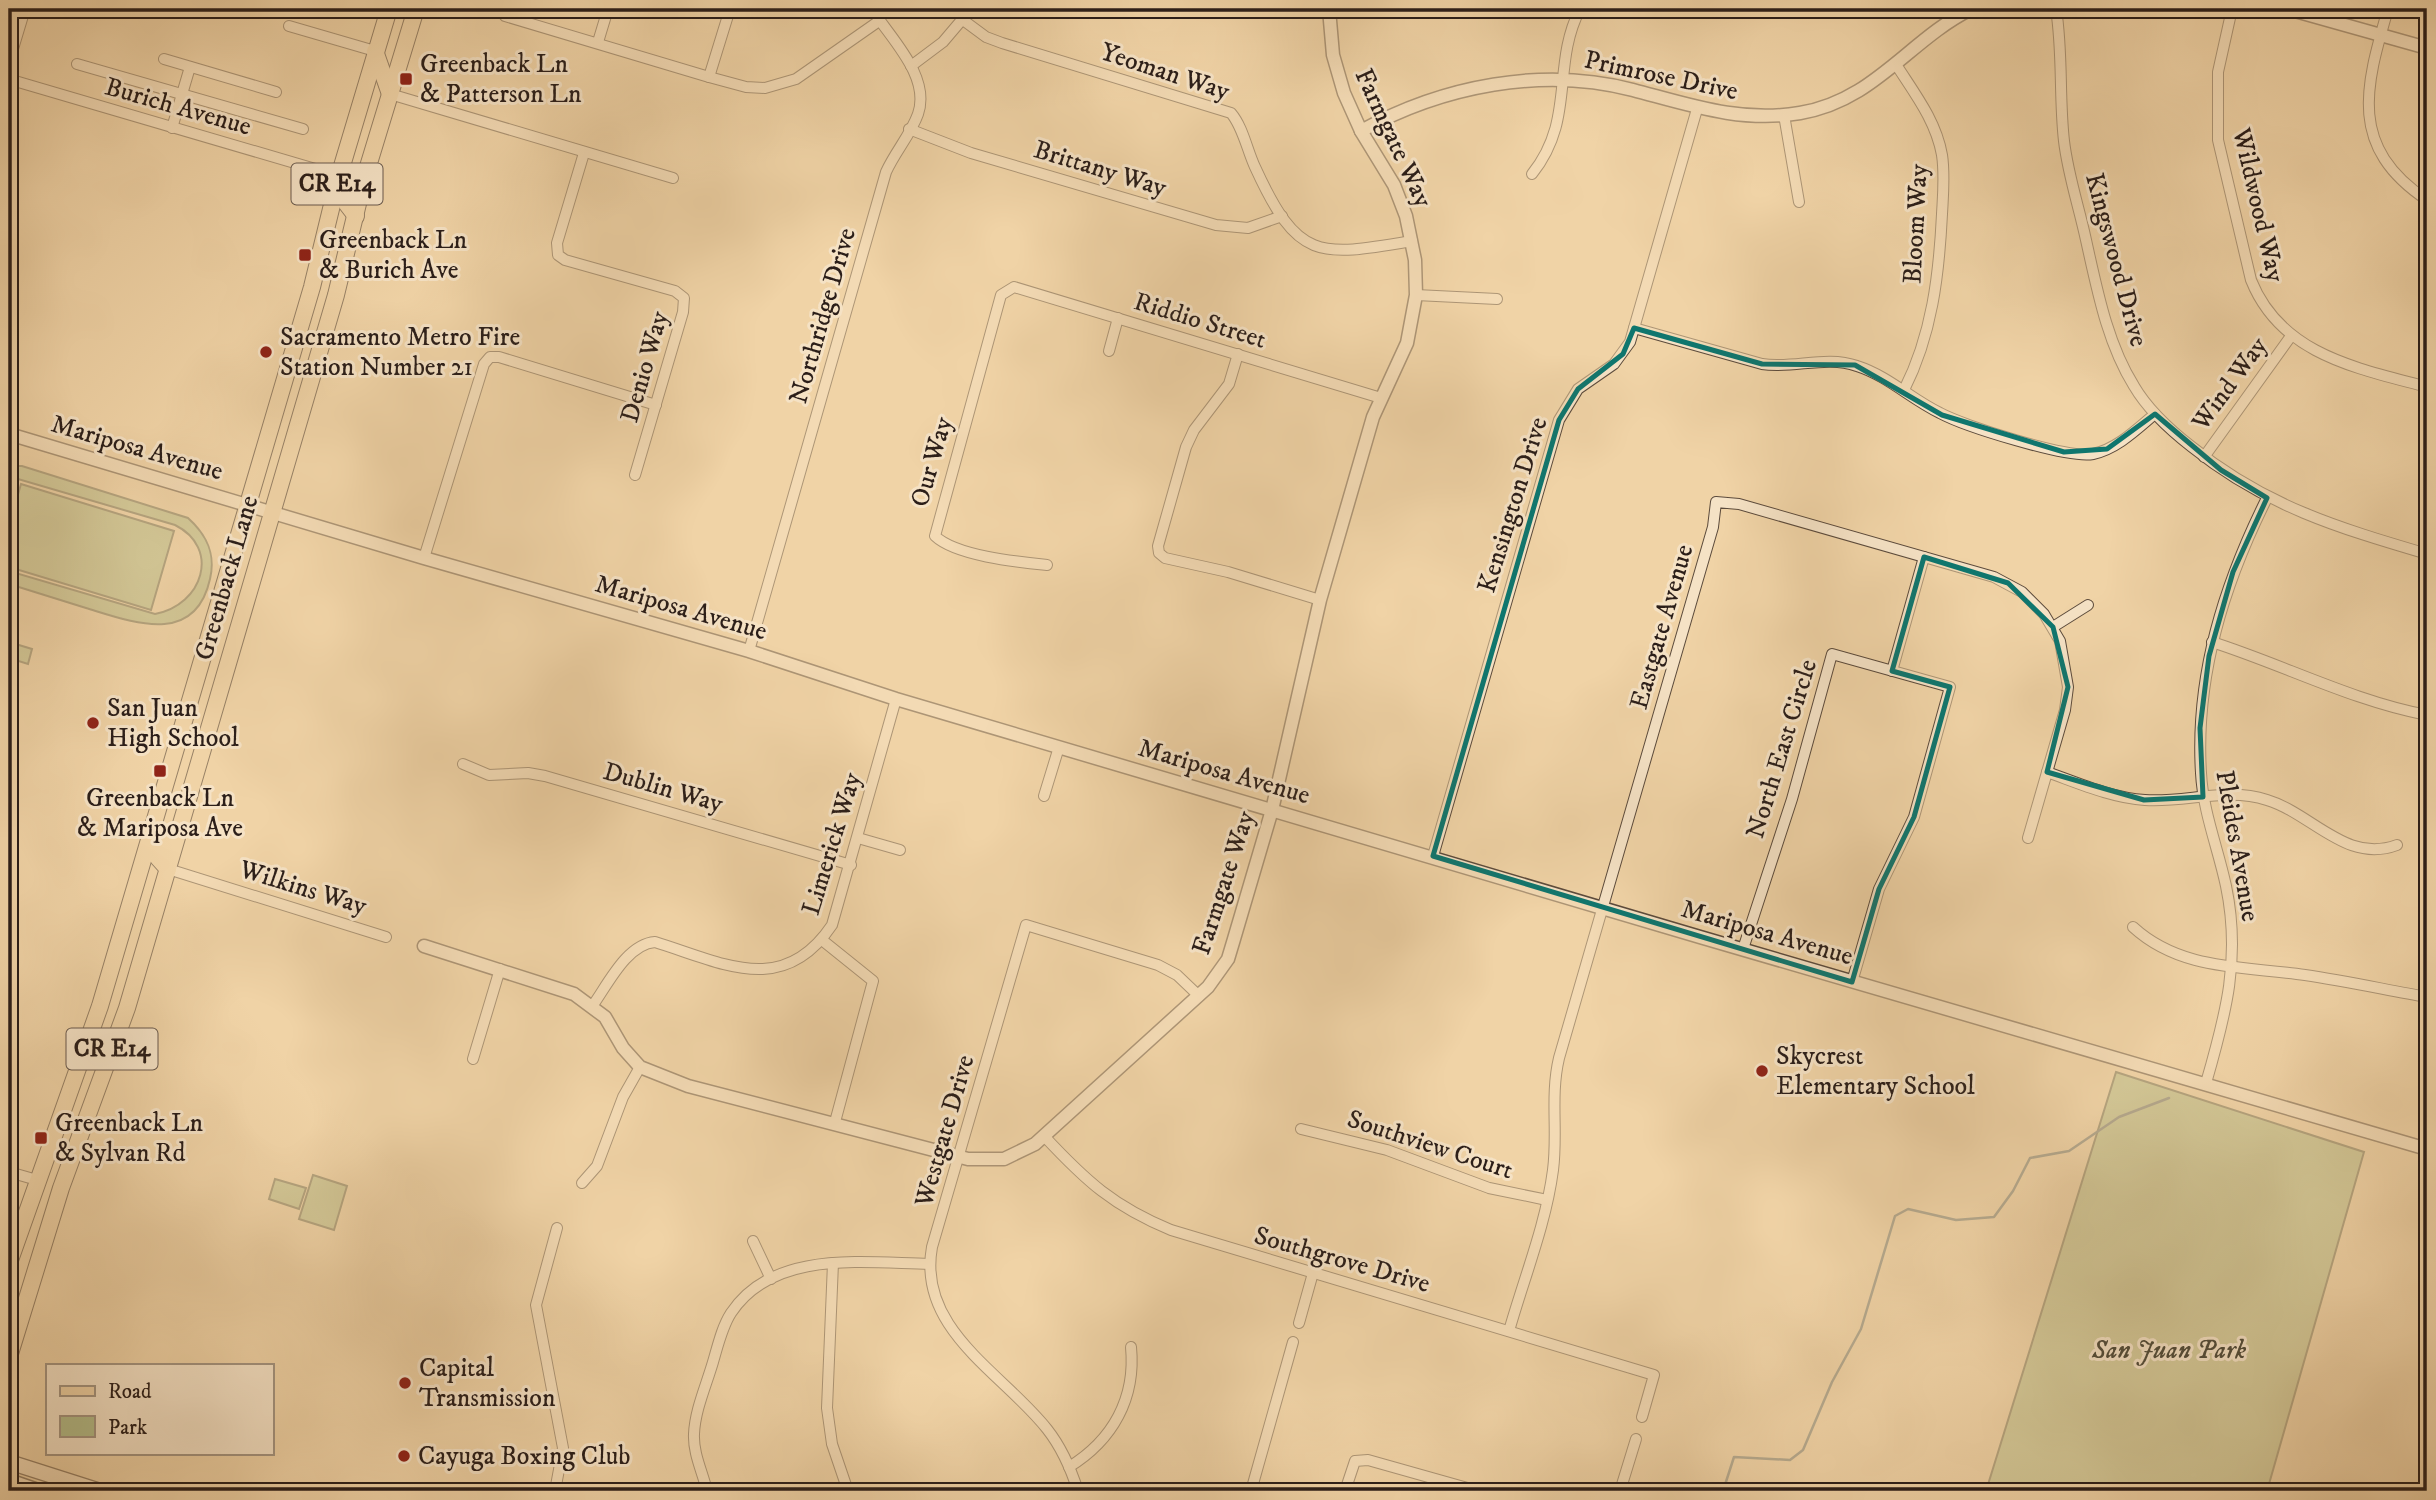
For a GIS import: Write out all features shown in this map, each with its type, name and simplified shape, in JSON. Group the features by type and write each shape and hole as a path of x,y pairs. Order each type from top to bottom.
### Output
{"main road":[{"name":"Greenback Lane","path":"9,1263 100,1006 296,341 339,176 389,9"},
{"name":"Greenback Lane","path":"9,1357 61,1188 127,1008 321,349 390,94 416,9"},
{"path":"375,51 390,94"},
{"path":"339,176 348,185 346,203 356,216"},
{"path":"296,341 321,349"},
{"path":"153,828 162,842 158,858 168,869"},
{"path":"48,1148 61,1188"},
{"path":"37,1180 45,1188 49,1226"},
{"path":"9,1462 100,1491"},
{"path":"9,1481 38,1491"}],"street":[{"path":"9,62 25,9"},
{"path":"499,9 505,16 746,87 779,86 796,79 879,21"},
{"path":"598,42 608,9"},
{"path":"709,77 730,9"},
{"name":"Northridge Drive","path":"749,650 886,172 918,114 919,87 911,66 872,9"},
{"path":"911,66 943,42 971,9"},
{"name":"Farmgate Way","path":"640,1067 688,1086 792,1115 835,1122 959,1157 986,1161 1004,1159 1019,1154 1044,1136 1216,978 1228,959 1272,810 1320,600 1373,416 1404,352 1416,295 1412,241 1394,185 1361,131 1336,68 1329,9"},
{"path":"1532,174 1552,143 1562,108 1569,38 1580,9"},
{"name":"Primrose Drive","path":"1361,131 1406,108 1514,81 1563,79 1633,90 1697,109 1742,116 1802,113 1860,92 1947,23 1970,9"},
{"name":"Kingswood Drive","path":"2056,9 2065,144 2096,286 2116,349 2134,386 2155,414 2204,457 2267,498 2327,524 2427,554"},
{"name":"Wildwood Way","path":"2232,9 2217,92 2221,159 2251,280 2267,313 2291,336 2343,362 2427,387"},
{"path":"2288,9 2427,48"},
{"path":"2388,9 2367,89 2372,130 2390,169 2427,200"},
{"name":"Yeoman Way","path":"962,20 986,37 1002,43 1231,113 1238,121 1256,170 1282,216 1303,239 1323,250 1339,252 1412,241"},
{"path":"289,26 375,51"},
{"path":"164,59 276,92"},
{"path":"77,64 303,129"},
{"name":"Bloom Way","path":"1896,66 1925,108 1941,154 1943,180 1940,253 1933,307 1915,367 1904,390"},
{"path":"172,128 190,67"},
{"name":"Burich Avenue","path":"9,75 15,80 339,176"},
{"path":"390,94 673,178"},
{"name":"Kensington Drive","path":"1433,856 1559,420 1578,389 1623,354 1634,328 1697,109"},
{"path":"9,113 9,124"},
{"path":"1784,115 1799,202"},
{"name":"Brittany Way","path":"909,129 971,153 1216,225 1248,229 1282,216"},
{"name":"Denio Way","path":"584,153 558,243 558,255 565,260 675,291 684,298 684,312 635,475"},
{"name":"Riddio Street","path":"1007,289 1014,287 1381,398"},
{"name":"Our Way","path":"1007,289 1001,295 935,536 941,542 985,555 1047,565"},
{"path":"1416,295 1497,299"},
{"path":"1110,351 1118,318"},
{"path":"1634,328 1762,364 1780,366 1827,361 1855,365 1904,390 1942,415 2064,452 2091,455 2126,438 2155,414"},
{"name":"Wind Way","path":"2204,457 2291,336"},
{"path":"1238,354 1229,384 1194,430 1186,447 1158,546 1159,553 1165,558 1228,572 1320,600"},
{"path":"424,558 484,364 490,357 499,357 656,405"},
{"name":"Mariposa Avenue","path":"9,434 424,558 749,650 896,699 1852,982 2427,1149"},
{"name":"Pleides Avenue","path":"2206,1083 2224,1021 2233,967 2229,901 2203,797 2202,698 2213,642 2233,572 2267,498"},
{"name":"Eastgate Avenue","path":"1509,1331 1547,1200 1554,1162 1554,1081 1713,527 1716,502 1739,504 2008,583 2034,602 2053,627 2065,656 2068,687 2028,838"},
{"path":"1892,671 1924,557"},
{"path":"2053,627 2088,605"},
{"path":"2213,642 2270,660 2382,706 2427,715"},
{"name":"North East Circle","path":"1743,949 1792,799 1832,654 1950,687 1914,817 1879,889 1852,982"},
{"name":"Limerick Way","path":"593,1005 633,951 643,943 654,942 734,967 769,969 792,964 809,954 832,925 896,699"},
{"path":"1044,796 1059,747"},
{"name":"Dublin Way","path":"463,764 489,775 528,773 545,776 851,865"},
{"path":"2047,772 2116,795 2144,800 2234,795 2264,799 2300,814 2332,836 2358,849 2372,851 2397,845"},
{"path":"858,838 900,850"},
{"name":"Wilkins Way","path":"168,869 386,937"},
{"name":"Westgate Drive","path":"1078,1491 1069,1467 1045,1427 947,1323 934,1299 929,1264 1026,925 1158,965 1177,975 1199,996"},
{"path":"2133,927 2152,945 2165,951 2233,967 2308,975 2427,998"},
{"path":"822,940 873,981 835,1122"},
{"path":"424,946 551,984 593,1005 640,1067 623,1097 597,1166 582,1183"},
{"path":"473,1059 500,969"},
{"name":"Southview Court","path":"1301,1129 1379,1147 1481,1186 1547,1200"},
{"name":"Southgrove Drive","path":"1044,1136 1086,1181 1138,1215 1185,1235 1654,1375 1642,1417"},
{"path":"9,1172 37,1180"},
{"path":"555,1491 563,1448 536,1305 557,1228"},
{"path":"753,1241 771,1279"},
{"path":"832,1263 827,1408 832,1444 848,1491"},
{"path":"707,1491 694,1436 721,1333 741,1300 771,1279 791,1270 832,1263 929,1264"},
{"path":"1299,1323 1313,1273"},
{"path":"1251,1491 1293,1342"},
{"path":"1069,1467 1096,1448 1116,1422 1129,1392 1131,1347"},
{"path":"1620,1491 1636,1439"},
{"path":"1345,1491 1355,1461 1368,1460 1478,1491"}],"highlighted area":[{"path":"1634,328 1762,364 1855,365 1942,415 2064,452 2107,449 2155,414 2221,470 2267,498 2233,572 2209,656 2200,728 2203,797 2144,800 2047,772 2068,687 2053,627 2008,583 1924,557 1892,671 1950,687 1914,817 1879,889 1852,982 1433,856 1559,420 1578,389 1623,354"}],"green space":[{"path":"9,466 22,466 188,518 205,538 211,553 212,570 202,600 191,614 176,622 141,623 9,584 9,571 155,614 172,609 185,600 195,588 202,561 198,547 189,535 175,525 18,479 9,479"},
{"path":"21,484 174,531 151,610 9,567 9,526"},
{"path":"9,642 32,649 28,664 9,658"},
{"name":"San Juan Park","path":"2116,1072 2364,1152 2267,1491 1986,1491"},
{"path":"313,1175 347,1186 334,1230 299,1219"},
{"path":"275,1179 306,1188 299,1209 269,1199"}],"waterway":[{"path":"1723,1491 1734,1457 1790,1460 1803,1450 1832,1382 1861,1329 1895,1216 1908,1209 1956,1220 1994,1217 2013,1191 2030,1158 2069,1151 2119,1117 2169,1098"}],"place":[{"name":"Greenback Ln & Patterson Ln","path":"406,79"},
{"name":"Greenback Ln & Burich Ave","path":"305,255"},
{"name":"Sacramento Metro Fire Station Number 21","path":"266,352"},
{"name":"San Juan High School","path":"93,723"},
{"name":"Greenback Ln & Mariposa Ave","path":"160,771"},
{"name":"Skycrest Elementary School","path":"1762,1071"},
{"name":"Greenback Ln & Sylvan Rd","path":"41,1138"},
{"name":"Capital Transmission","path":"405,1383"},
{"name":"Cayuga Boxing Club","path":"404,1456"}]}
